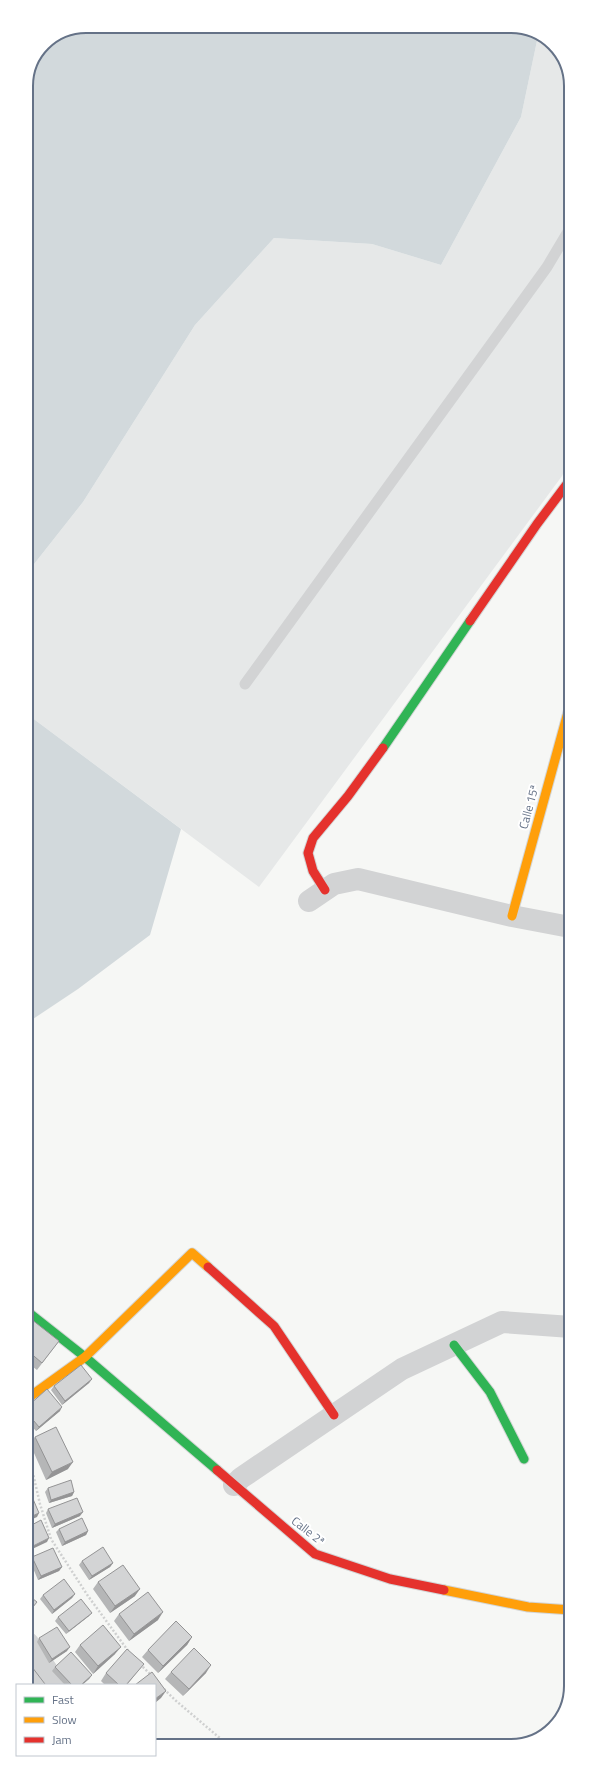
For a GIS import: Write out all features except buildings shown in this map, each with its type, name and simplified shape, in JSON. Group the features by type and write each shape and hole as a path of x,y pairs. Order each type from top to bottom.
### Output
{"street":[{"path":"564,488 533,528 400,726 313,838 308,853 317,895 334,884 358,879 512,916 564,926"},
{"name":"Calle 15ª","path":"512,916 564,727"},
{"path":"33,1394 85,1357 192,1253 274,1326 334,1415"},
{"name":"Calle 2ª","path":"33,1316 85,1357 315,1554 390,1579 528,1607 564,1610"},
{"path":"234,1485 241,1478 402,1369 502,1322 564,1326"},
{"path":"454,1345 490,1392 524,1459"},
{"path":"33,1650 56,1684"}],"lane":[{"path":"245,684 547,267 564,238"}],"path":[{"path":"33,1474 40,1504 51,1539 88,1596 133,1656"},
{"path":"138,1662 154,1678"},
{"path":"159,1684 175,1700 221,1739"}],"shaded area":[{"path":"86,33 514,33 537,40 521,117 441,265 372,244 274,238 195,325 83,502 33,565 33,86 37,66 49,49 66,37"},
{"path":"537,40 551,51 559,63 564,79 564,472 259,887 33,718 33,565 83,502 195,325 274,238 372,244 441,265 521,117"},
{"path":"33,718 181,829 150,935 78,989 33,1019"}],"traffic: fast":[{"path":"383,748 470,621"},
{"path":"33,1316 85,1357 217,1470"},
{"path":"454,1345 490,1392 524,1459"}],"traffic: slow":[{"path":"512,916 564,727"},
{"path":"33,1394 85,1357 192,1253 208,1267"},
{"path":"444,1590 528,1607 564,1610"}],"traffic: jam":[{"path":"470,621 537,524 564,488"},
{"path":"325,890 313,871 308,853 313,838 348,796 383,748"},
{"path":"208,1267 274,1326 334,1415"},
{"path":"217,1470 315,1554 390,1579 444,1590"}]}
